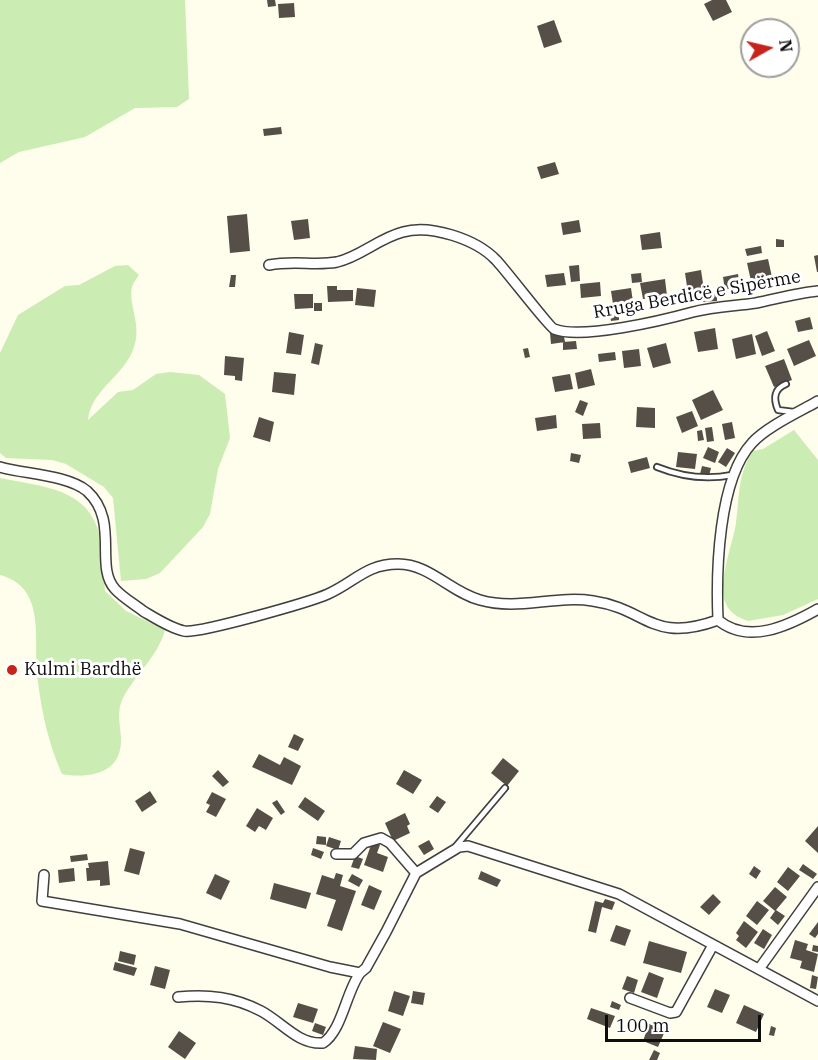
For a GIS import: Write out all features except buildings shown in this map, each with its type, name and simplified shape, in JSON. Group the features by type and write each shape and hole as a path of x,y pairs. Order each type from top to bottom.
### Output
{"street":[{"name":"Rruga Berdicë e Sipërme","path":"269,265 290,261 338,262 403,231 436,232 471,243 494,257 523,290 546,322 554,329 568,330 620,328 672,319 694,312 818,291"},
{"path":"818,400 753,442 732,476 717,553 718,620 729,630 750,632 777,629 818,609"},
{"path":"0,467 58,479 86,490 99,506 106,525 106,560 113,587 157,619 186,632 303,604 331,592 375,566 400,564 431,572 448,585 478,600 510,606 568,600 593,601 613,607 649,624 676,630 718,620"},
{"path":"336,854 353,854 364,843 381,838 390,843 416,873"},
{"path":"178,997 208,994 227,998 263,1012 308,1042 323,1042 334,1032 352,984 366,968 416,873 451,852 468,846 619,894 818,1002"},
{"path":"44,875 42,901 180,924 330,967 360,973"},
{"path":"759,969 818,887"},
{"path":"630,998 670,1013 676,1012 713,945"}],"lane":[{"path":"786,384 779,387 775,393 778,410 801,411"},
{"path":"657,467 675,475 698,478 732,476"},
{"path":"451,852 505,788"}],"green space":[{"path":"0,0 185,0 189,99 177,107 135,108 85,137 19,152 0,163"},
{"path":"128,265 139,275 131,294 136,323 134,347 130,357 95,400 88,420 118,392 133,390 156,374 170,372 199,375 225,394 230,438 218,469 210,514 203,527 160,573 146,579 121,581 113,498 104,487 66,464 52,460 6,458 0,453 0,353 18,315 65,286 79,285 115,266"},
{"path":"794,430 818,460 818,599 783,615 748,621 730,610 723,596 724,576 736,523 742,477 753,451 763,449"},
{"path":"0,478 47,487 74,498 85,508 94,520 100,536 105,591 126,611 165,630 152,657 122,701 119,716 120,749 117,759 103,771 84,775 62,774 53,752 40,694 32,605 26,592 15,582 0,575"}],"place":[{"name":"Kulmi Bardhë","path":"12,670"}]}
